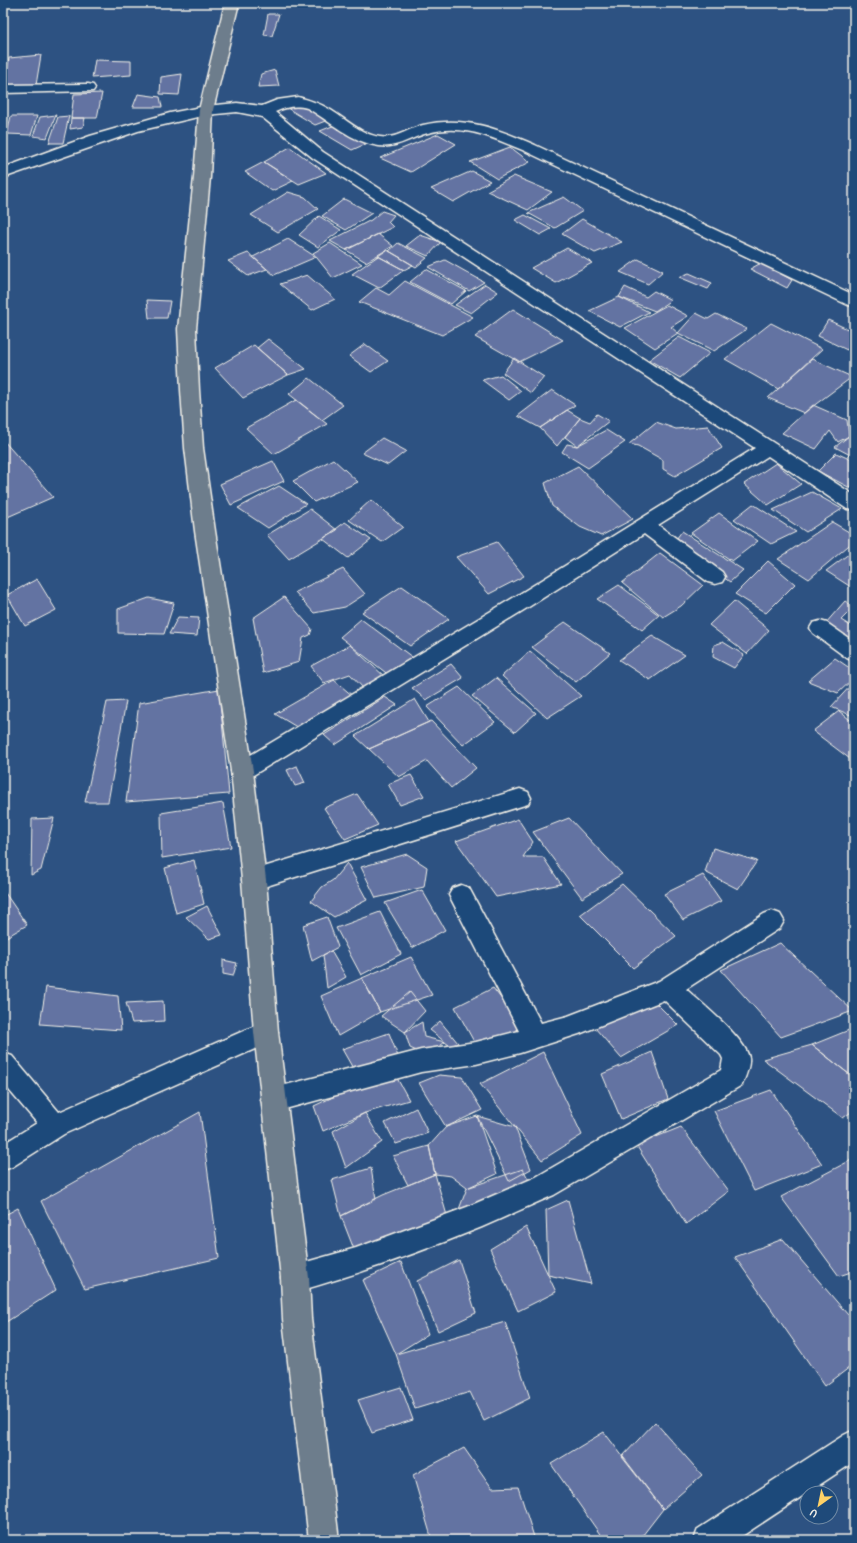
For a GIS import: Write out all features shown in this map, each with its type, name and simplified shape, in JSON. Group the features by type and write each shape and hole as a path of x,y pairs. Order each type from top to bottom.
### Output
{"main road":[{"path":"232,3 201,111 202,177 187,328 190,390 194,448 205,531 242,771 254,880 266,1032 295,1278 297,1319 324,1540"}],"street":[{"path":"3,89 88,88"},
{"path":"264,111 276,104 305,102 354,131 379,142 393,140 425,129 450,124 466,124 478,127 530,148 854,301"},
{"path":"3,174 110,136 168,118 201,111 237,108 264,111 318,155 769,447 854,504"},
{"path":"242,771 520,603 769,447"},
{"path":"644,525 715,576"},
{"path":"820,628 854,653"},
{"path":"254,880 520,798"},
{"path":"461,894 535,1036"},
{"path":"274,1100 374,1072 421,1061 476,1053 520,1042 570,1026 668,988 772,921"},
{"path":"295,1278 356,1261 474,1217 544,1186 733,1077 736,1058 730,1047 668,988"},
{"path":"3,1158 55,1126 266,1032"},
{"path":"3,1064 55,1126"},
{"path":"708,1540 740,1532 854,1445"}],"building":[{"path":"268,14 279,14 272,36 264,35"},
{"path":"41,55 36,85 4,87 9,58"},
{"path":"95,60 131,61 131,75 92,78"},
{"path":"275,70 279,86 258,87 261,74"},
{"path":"182,74 179,95 160,94 161,77"},
{"path":"102,93 97,118 71,118 74,94"},
{"path":"138,94 160,97 162,107 133,107"},
{"path":"305,103 328,120 315,125 287,108"},
{"path":"56,115 47,138 33,136 40,117"},
{"path":"11,116 37,116 31,135 7,134"},
{"path":"69,116 63,143 49,143 58,117"},
{"path":"71,118 85,118 83,127 70,129"},
{"path":"340,123 370,142 352,150 320,131"},
{"path":"438,134 456,144 411,172 380,158"},
{"path":"290,147 326,173 299,184 264,162"},
{"path":"510,147 530,162 497,179 470,162"},
{"path":"264,162 293,181 272,191 245,172"},
{"path":"472,171 490,181 453,202 431,189"},
{"path":"514,176 552,192 528,210 487,191"},
{"path":"288,192 305,197 318,209 278,232 251,215"},
{"path":"564,197 583,211 555,228 528,213"},
{"path":"344,199 372,213 346,230 322,216"},
{"path":"382,211 394,215 388,222 393,227 346,250 330,241 371,220"},
{"path":"525,215 551,229 540,235 515,220"},
{"path":"319,216 341,230 318,247 299,235"},
{"path":"582,219 622,242 595,253 562,234"},
{"path":"378,234 393,246 366,262 346,250"},
{"path":"420,235 441,242 428,256 406,246"},
{"path":"288,239 316,257 274,275 253,257"},
{"path":"330,243 362,264 333,278 313,253"},
{"path":"398,243 427,258 416,267 389,251"},
{"path":"567,248 592,263 556,283 531,268"},
{"path":"387,250 413,265 404,270 378,256"},
{"path":"248,253 267,269 248,276 228,261"},
{"path":"378,256 404,270 379,288 352,274"},
{"path":"638,259 663,271 648,284 620,272"},
{"path":"445,260 484,282 469,291 428,267"},
{"path":"761,263 792,280 787,288 750,269"},
{"path":"426,269 466,291 451,304 410,282"},
{"path":"689,273 712,283 708,289 679,277"},
{"path":"307,275 335,299 312,310 280,284"},
{"path":"405,281 473,317 442,335 359,302 376,288 389,295"},
{"path":"485,284 498,292 471,313 455,305"},
{"path":"625,287 646,297 654,291 671,300 655,311 619,297"},
{"path":"619,297 649,312 620,327 589,311"},
{"path":"147,300 170,301 167,318 149,318"},
{"path":"667,305 688,316 671,327 678,333 655,348 625,328"},
{"path":"513,309 563,340 519,362 475,337"},
{"path":"696,313 708,319 716,314 747,329 714,351 678,333"},
{"path":"828,320 854,332 854,341 847,350 818,336"},
{"path":"771,323 822,349 778,389 725,359"},
{"path":"679,337 710,353 680,378 649,360"},
{"path":"268,339 306,369 288,375 257,348"},
{"path":"365,344 388,361 371,372 349,356"},
{"path":"254,345 288,375 243,398 215,368"},
{"path":"514,358 544,377 531,393 503,373"},
{"path":"812,359 852,377 804,413 768,398"},
{"path":"501,375 521,391 509,400 482,380"},
{"path":"309,378 343,405 322,420 289,394"},
{"path":"552,390 575,405 540,428 518,416"},
{"path":"296,400 327,424 274,454 246,428"},
{"path":"813,405 847,420 849,436 838,442 830,431 816,449 782,433"},
{"path":"567,410 580,418 557,446 540,428"},
{"path":"597,414 609,421 577,446 565,437 580,418 590,422"},
{"path":"656,422 676,429 708,426 722,448 675,476 663,469 663,460 638,446 629,444"},
{"path":"606,430 625,442 588,468 562,452 567,444 577,446"},
{"path":"854,432 854,457 835,447"},
{"path":"382,438 406,451 388,465 362,453"},
{"path":"3,440 53,497 3,519"},
{"path":"836,453 854,461 854,490 818,471"},
{"path":"333,459 358,482 314,502 293,481"},
{"path":"273,461 284,481 231,505 220,484"},
{"path":"776,463 801,484 768,505 744,484"},
{"path":"578,466 633,519 601,536 580,527 552,506 545,483"},
{"path":"279,486 306,504 268,528 238,508"},
{"path":"812,492 842,509 806,532 773,510"},
{"path":"371,500 403,527 382,542 349,520"},
{"path":"753,504 796,532 771,544 734,519"},
{"path":"310,509 337,530 289,559 267,535"},
{"path":"719,513 758,541 732,561 691,533"},
{"path":"345,522 371,540 348,558 323,539"},
{"path":"832,522 854,535 854,541 809,579 778,559"},
{"path":"682,531 743,570 730,582 674,542"},
{"path":"497,542 524,576 489,594 456,557"},
{"path":"854,550 854,589 826,571"},
{"path":"660,553 703,585 681,606 663,617 622,583"},
{"path":"768,561 795,584 766,613 735,594"},
{"path":"343,569 365,594 345,607 314,613 295,592"},
{"path":"37,579 56,610 25,626 7,595"},
{"path":"619,585 659,615 642,630 597,599"},
{"path":"402,586 449,619 410,646 362,612"},
{"path":"284,597 312,629 310,635 303,638 299,662 263,673 253,618"},
{"path":"149,598 174,603 164,634 118,633 118,609"},
{"path":"734,601 769,630 747,654 709,625"},
{"path":"845,601 854,607 841,620 854,628 854,646 825,624"},
{"path":"178,617 199,618 197,636 169,634"},
{"path":"361,619 416,660 390,676 340,637"},
{"path":"565,622 610,653 576,682 532,647"},
{"path":"652,636 685,655 650,680 619,660"},
{"path":"723,642 744,655 734,668 713,657 714,645"},
{"path":"350,645 384,676 364,689 350,674 324,683 311,666"},
{"path":"530,651 581,696 547,718 502,676"},
{"path":"835,658 854,671 854,678 838,693 808,681"},
{"path":"451,664 463,678 426,700 412,688"},
{"path":"496,678 536,713 515,732 472,696"},
{"path":"334,680 354,697 305,732 275,714"},
{"path":"854,682 854,715 853,716 831,707"},
{"path":"459,687 495,722 463,745 427,707"},
{"path":"219,689 229,794 126,802 139,703"},
{"path":"385,697 397,705 335,745 324,735"},
{"path":"415,699 429,722 369,749 355,736"},
{"path":"126,701 108,802 85,802 107,702"},
{"path":"839,711 854,723 854,762 813,731"},
{"path":"431,721 476,768 451,788 427,761 399,777 369,749"},
{"path":"297,766 305,783 295,786 287,770"},
{"path":"411,775 424,796 400,805 388,784"},
{"path":"357,794 378,825 345,839 324,808"},
{"path":"223,803 231,847 162,858 161,813"},
{"path":"54,818 41,870 31,875 32,819"},
{"path":"569,818 622,874 582,898 533,832"},
{"path":"518,819 533,842 523,857 543,857 561,884 496,897 456,841"},
{"path":"713,848 757,861 738,889 705,872"},
{"path":"407,854 427,867 424,887 376,898 361,867"},
{"path":"194,860 204,904 176,913 165,868"},
{"path":"347,863 367,900 334,917 311,901 322,887 333,880"},
{"path":"703,875 721,901 683,920 664,894"},
{"path":"622,884 676,936 633,968 580,915"},
{"path":"3,890 27,925 3,939"},
{"path":"422,890 445,930 412,948 385,903"},
{"path":"207,906 222,935 209,939 186,917"},
{"path":"380,912 401,954 361,975 336,928"},
{"path":"327,917 338,947 312,961 303,925"},
{"path":"780,943 853,1011 781,1037 721,970"},
{"path":"331,951 346,977 327,988 323,955"},
{"path":"411,957 432,995 380,1012 362,978"},
{"path":"223,960 237,963 233,976 223,974"},
{"path":"362,978 380,1012 338,1036 321,996"},
{"path":"46,987 118,996 121,1030 40,1024"},
{"path":"493,988 525,1029 478,1049 455,1007"},
{"path":"410,992 425,1011 405,1032 381,1016"},
{"path":"163,1001 164,1021 132,1023 126,1003"},
{"path":"656,1003 678,1025 621,1058 595,1028"},
{"path":"440,1021 458,1043 450,1046 430,1030"},
{"path":"422,1022 424,1037 445,1042 427,1056 410,1048 405,1032"},
{"path":"854,1028 854,1078 812,1045"},
{"path":"389,1033 399,1059 355,1072 342,1049"},
{"path":"812,1045 854,1078 854,1110 843,1118 763,1059"},
{"path":"543,1052 582,1135 542,1160 480,1084"},
{"path":"652,1052 668,1099 621,1119 602,1074"},
{"path":"392,1069 409,1100 365,1113 323,1131 314,1106"},
{"path":"439,1075 462,1077 482,1110 446,1127 419,1083"},
{"path":"771,1090 822,1164 754,1191 714,1111"},
{"path":"416,1108 428,1133 396,1144 385,1123"},
{"path":"200,1112 219,1258 85,1289 41,1201"},
{"path":"365,1113 382,1142 346,1168 333,1131"},
{"path":"477,1116 497,1174 467,1188 451,1176 435,1174 429,1146 446,1127"},
{"path":"477,1116 515,1127 531,1169 509,1181"},
{"path":"681,1127 729,1191 686,1224 636,1145"},
{"path":"429,1146 435,1174 408,1185 393,1156"},
{"path":"853,1159 854,1207 852,1208 854,1212 854,1271 839,1276 781,1197"},
{"path":"371,1168 376,1199 341,1216 332,1180"},
{"path":"523,1169 532,1186 455,1220 467,1188"},
{"path":"435,1174 448,1219 357,1257 341,1216 383,1195"},
{"path":"568,1200 591,1284 548,1275 546,1210"},
{"path":"18,1208 56,1290 3,1324 3,1216"},
{"path":"526,1227 556,1292 518,1311 490,1249"},
{"path":"783,1239 854,1322 854,1364 825,1386 735,1257"},
{"path":"459,1260 476,1313 438,1331 417,1281"},
{"path":"401,1262 428,1334 396,1354 363,1280"},
{"path":"505,1322 530,1398 484,1421 470,1392 415,1409 396,1354"},
{"path":"401,1387 413,1420 372,1433 358,1400"},
{"path":"655,1422 702,1475 663,1509 622,1457"},
{"path":"604,1432 663,1509 639,1540 604,1540 551,1464"},
{"path":"464,1448 492,1488 518,1487 535,1540 432,1540 413,1475"}]}
